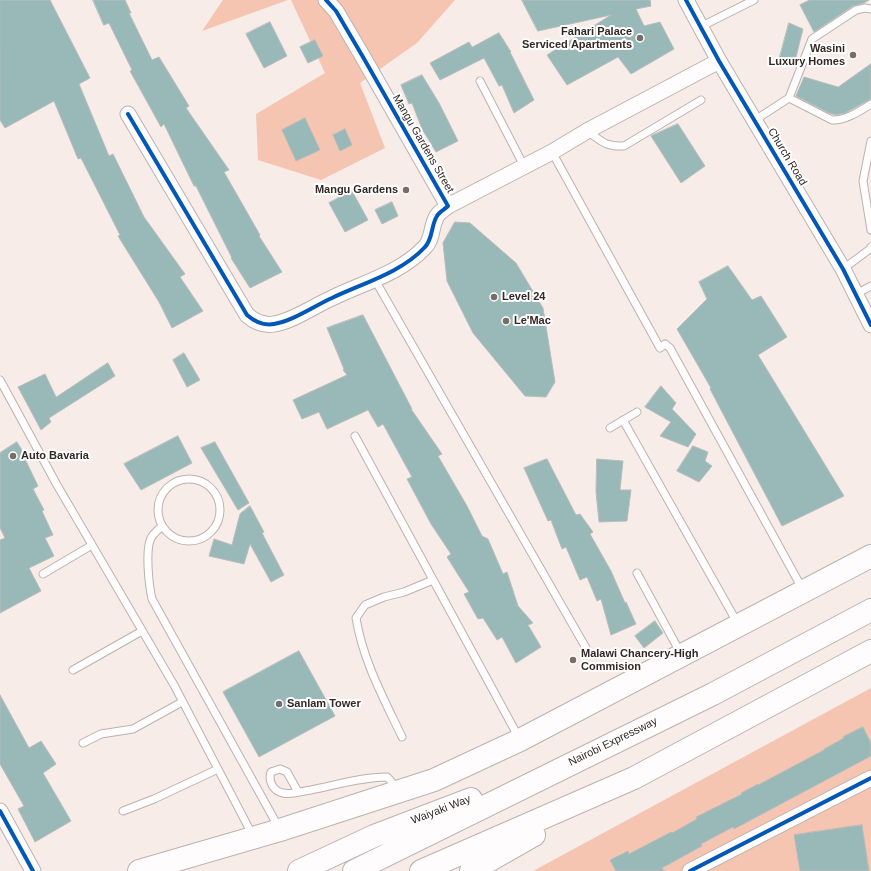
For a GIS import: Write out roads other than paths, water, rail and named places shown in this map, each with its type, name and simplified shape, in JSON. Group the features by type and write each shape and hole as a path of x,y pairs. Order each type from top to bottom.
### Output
{"highway":[{"path":"139,871 280,830 434,780 520,740 871,556"},
{"name":"Nairobi Expressway","path":"354,871 586,755 713,694 871,610"},
{"path":"471,871 634,778 871,651"},
{"name":"Waiyaki Way","path":"299,871 374,836 586,755"},
{"path":"421,871 634,778"}],"street":[{"name":"Mangu Gardens Street","path":"128,114 247,315 255,322 273,325 286,321 333,297 376,280 413,259 427,246 437,215 448,206 364,57 336,11 326,0"},
{"name":"Church Road","path":"686,0 719,61 843,269 871,325"},
{"path":"448,206 552,152 587,131 719,61"},
{"path":"690,871 871,778"},
{"path":"0,811 33,871"}],"lane":[{"path":"700,27 754,0"},
{"path":"755,120 789,98 812,38 856,10 865,8 871,9"},
{"path":"480,81 524,166"},
{"path":"789,98 832,120 837,120 860,111 871,104"},
{"path":"587,131 607,145 614,147 624,146 701,100"},
{"path":"871,140 863,181 871,230"},
{"path":"552,152 660,348 666,344 670,348 804,592"},
{"path":"843,269 871,247"},
{"path":"376,280 586,648"},
{"path":"856,294 871,286"},
{"path":"0,380 57,485 182,702 254,838"},
{"path":"610,428 637,412"},
{"path":"622,420 739,626"},
{"path":"355,436 520,740"},
{"path":"188,478 205,482 212,488 220,504 219,517 213,529 206,535 190,541 181,540 172,536 162,526 158,515 157,506 164,490 171,484 188,478"},
{"path":"162,526 154,533 149,545 149,585 152,599 280,830"},
{"path":"43,574 92,546"},
{"path":"637,573 682,656"},
{"path":"402,737 370,669 359,636 356,618 365,605 384,597 404,592 433,580"},
{"path":"73,670 142,631"},
{"path":"83,742 101,734 133,729 182,702"},
{"path":"123,811 154,799 218,769"},
{"path":"298,792 373,777 387,777 391,781 395,792"}],"place":[{"name":"Fahari Palace Serviced Apartments","path":"640,38"},
{"name":"Wasini Luxury Homes","path":"853,55"},
{"name":"Mangu Gardens","path":"406,190"},
{"name":"Level 24","path":"494,297"},
{"name":"Le'Mac","path":"506,321"},
{"name":"Auto Bavaria","path":"13,456"},
{"name":"Malawi Chancery-High Commision","path":"573,660"},
{"name":"Sanlam Tower","path":"279,704"}]}
